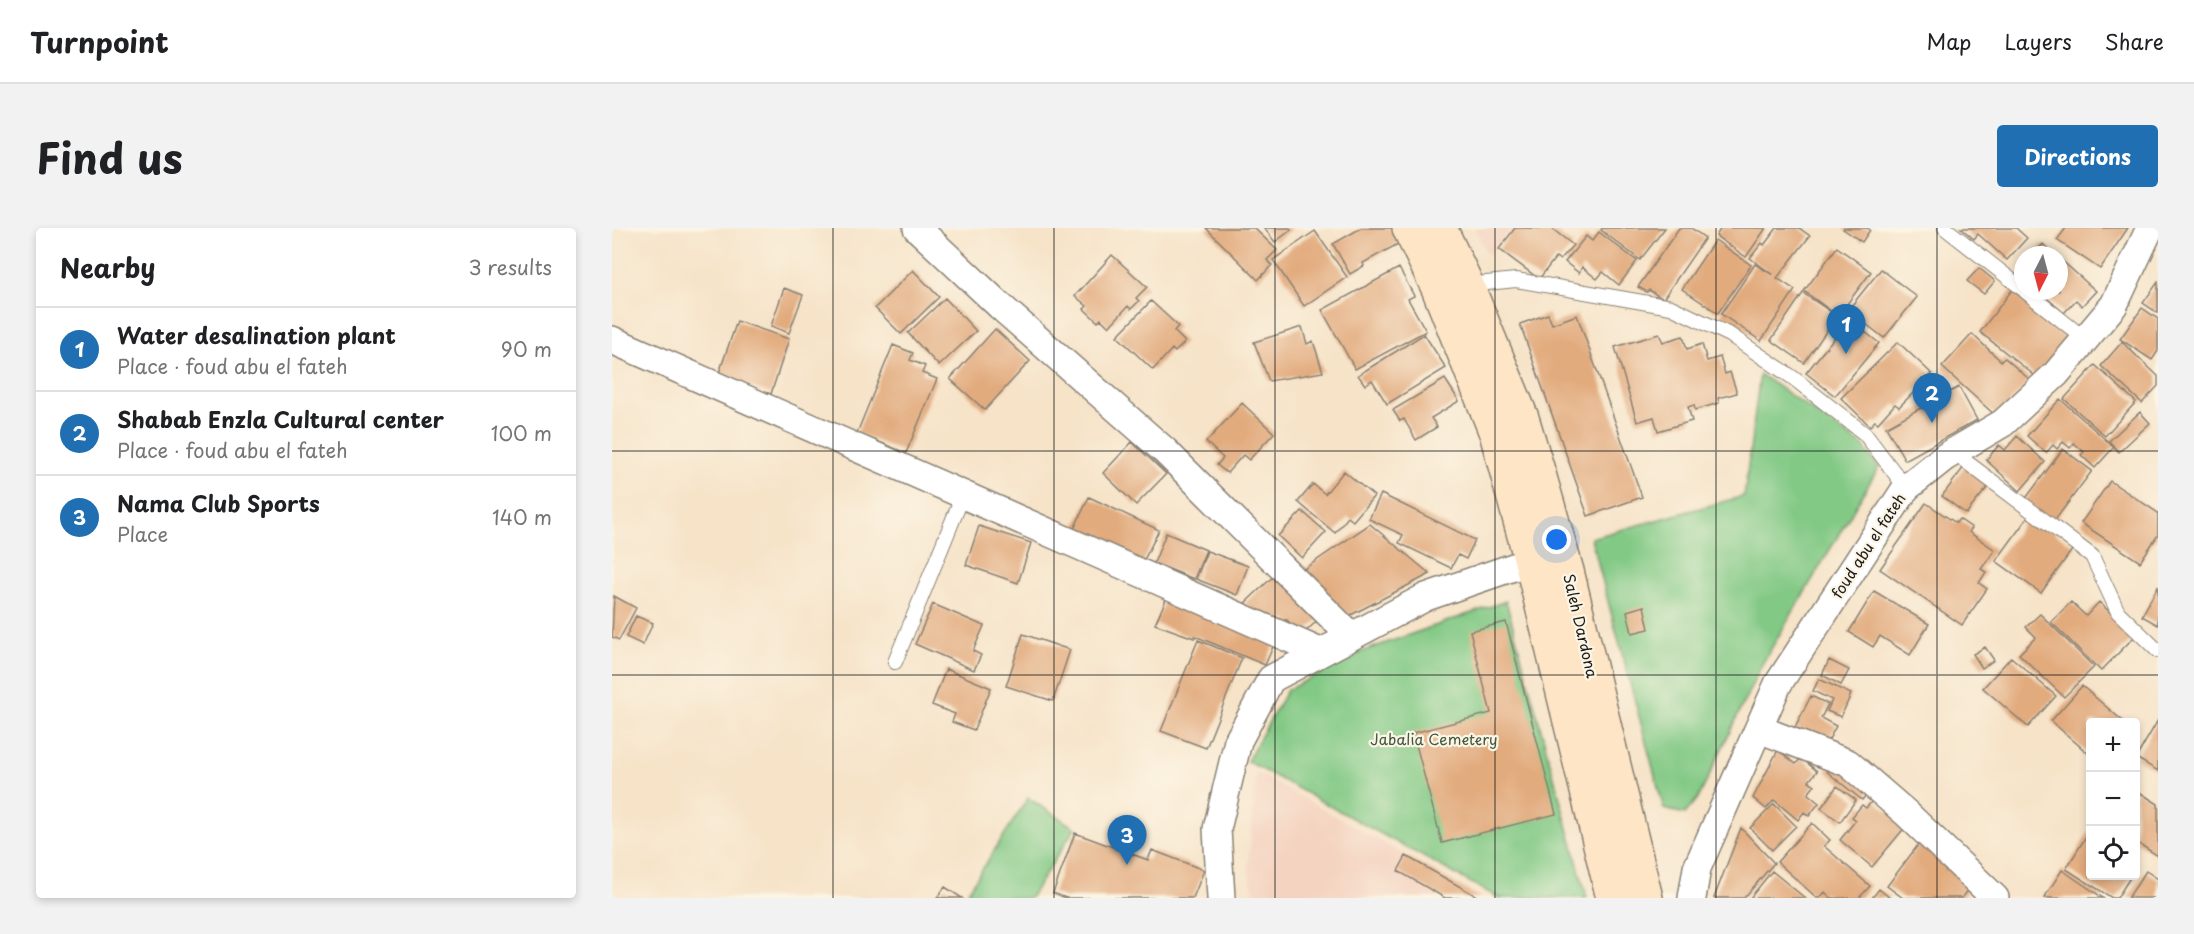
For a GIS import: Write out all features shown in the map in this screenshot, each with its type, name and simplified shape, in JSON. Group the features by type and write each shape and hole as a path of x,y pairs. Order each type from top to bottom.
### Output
{"street":[{"path":"917,228 1000,306 1165,452 1351,636"},
{"name":"Saleh Dardona","path":"1409,228 1453,286 1522,418 1567,571 1646,898"},
{"name":"Saleh Dardona","path":"1440,228 1453,286 1531,561 1614,898"},
{"name":"foud abu el fateh","path":"1692,898 1697,868 1778,684 1906,488 1953,452 2003,423 2056,374 2114,305 2150,228"},
{"path":"612,340 1320,652"},
{"path":"1221,898 1216,829 1238,741 1271,679 1426,597 1531,561"},
{"path":"1759,729 1848,763 1906,813 1995,898"}],"lane":[{"path":"1945,228 2014,282"},
{"path":"1453,286 1516,280 1671,307 1730,335 1792,377 1865,434 1906,488"},
{"path":"2036,300 2085,339"},
{"path":"1953,452 2092,556 2118,612 2158,651"},
{"path":"895,662 963,495"}],"shaded area":[{"path":"1475,228 1512,228 1488,256"},
{"path":"1256,772 1483,898 1256,898 1248,869"}],"green space":[{"path":"1760,374 1863,446 1879,467 1762,664 1699,797 1685,814 1664,809 1591,538 1744,496"},
{"name":"Jabalia Cemetery","path":"1506,601 1587,898 1499,898 1247,761 1287,690 1366,650"},
{"path":"1028,798 1075,828 1030,898 968,898 965,896"}],"building":[{"path":"1206,228 1254,228 1277,250 1267,260 1272,265 1258,280"},
{"path":"1264,228 1290,228 1291,230 1275,242"},
{"path":"1361,228 1392,228 1400,243 1363,263 1364,266 1350,274 1333,244"},
{"path":"1515,228 1551,228 1573,245 1560,260 1556,257 1539,279 1499,249"},
{"path":"1602,228 1665,228 1640,260 1601,230"},
{"path":"1679,228 1691,228 1705,238 1663,299 1649,290 1647,292 1638,287"},
{"path":"1721,228 1766,228 1746,257 1716,236"},
{"path":"1777,228 1799,228 1810,236 1777,278 1795,290 1761,341 1721,314 1755,264 1773,275 1750,258"},
{"path":"1844,228 1867,228 1870,230 1862,242"},
{"path":"1961,228 2016,228 2027,238 2020,246 2014,246 2014,252 2007,260 1978,234 1974,239"},
{"path":"2066,228 2128,228 2100,269 2057,240"},
{"path":"1315,231 1347,277 1304,306 1273,260"},
{"path":"1599,232 1637,261 1619,285 1603,272 1597,279 1582,267 1579,273 1565,262 1586,236 1592,241"},
{"path":"1715,240 1751,265 1718,313 1682,289"},
{"path":"1837,247 1871,272 1838,316 1804,291"},
{"path":"1112,255 1147,287 1136,298 1139,301 1131,309 1128,306 1109,327 1101,319 1098,322 1084,309 1087,306 1075,296"},
{"path":"2068,266 2096,291 2082,306 2076,300 2064,313 2049,300 2068,300"},
{"path":"1399,268 1414,296 1408,299 1426,331 1355,369 1322,310"},
{"path":"1979,268 1995,281 1984,294 1967,281"},
{"path":"1881,269 1917,297 1884,338 1848,310"},
{"path":"913,270 939,297 901,334 875,308"},
{"path":"2158,282 2158,313 2143,303"},
{"path":"784,288 803,295 789,333 771,326"},
{"path":"2012,290 2014,300 2025,300 2072,337 2039,379 1980,332"},
{"path":"1803,293 1837,316 1804,363 1771,340"},
{"path":"945,298 976,331 939,366 908,333"},
{"path":"1151,301 1178,326 1174,331 1185,342 1175,352 1172,349 1153,370 1117,336"},
{"path":"2142,308 2158,319 2158,351 2152,360 2120,339"},
{"path":"1548,314 1552,324 1577,315 1642,497 1588,516 1520,324"},
{"path":"1849,319 1879,343 1835,396 1806,373"},
{"path":"737,321 789,339 771,394 718,376"},
{"path":"1302,327 1307,344 1313,341 1323,372 1269,381 1254,342"},
{"path":"995,329 1030,361 985,410 950,379"},
{"path":"1424,334 1446,368 1387,404 1372,380 1365,385 1358,375"},
{"path":"1659,334 1663,342 1683,336 1687,349 1702,344 1707,361 1720,357 1725,374 1730,372 1737,393 1718,398 1719,403 1695,410 1694,405 1688,407 1692,421 1658,431 1654,417 1637,422 1615,347"},
{"path":"1972,334 2001,361 2005,358 2030,380 1997,417 1942,367"},
{"path":"1898,342 1932,374 1899,407 1895,404 1878,423 1875,421 1870,426 1841,398"},
{"path":"2122,342 2158,376 2158,386 2142,403 2101,366"},
{"path":"893,345 913,353 910,360 925,366 922,373 937,379 906,453 857,433"},
{"path":"2095,365 2136,402 2105,436 2064,399"},
{"path":"1445,379 1459,401 1431,418 1437,427 1416,440 1404,419 1400,421 1393,410"},
{"path":"1959,387 1977,420 1905,460 1886,427"},
{"path":"2060,399 2114,447 2095,468 2081,455 2084,452 2074,443 2070,448 2063,442 2057,449 2053,445 2046,453 2027,436"},
{"path":"1242,403 1274,433 1249,460 1243,455 1227,473 1217,465 1223,458 1206,442"},
{"path":"2140,412 2150,423 2119,452 2109,441"},
{"path":"2017,436 2045,462 2020,491 1986,460 1999,445 2005,450"},
{"path":"1132,442 1166,474 1136,505 1103,473"},
{"path":"2063,449 2092,471 2052,524 2023,502"},
{"path":"1967,463 1991,483 1966,514 1942,496"},
{"path":"1344,471 1374,496 1353,521 1348,517 1335,533 1298,502 1313,484 1325,494"},
{"path":"2110,481 2158,513 2158,535 2140,562 2081,523"},
{"path":"1381,494 1475,540 1466,559 1458,555 1451,568 1399,543 1403,535 1369,519"},
{"path":"1089,497 1159,530 1143,562 1074,529"},
{"path":"1926,503 1956,523 1959,519 1972,528 1969,532 1995,550 1981,569 1986,572 1979,583 1987,589 1962,625 1880,569"},
{"path":"1302,511 1326,532 1302,558 1278,536"},
{"path":"2028,517 2075,546 2041,593 1996,561"},
{"path":"1370,524 1430,574 1349,616 1304,569"},
{"path":"979,526 1031,543 1018,583 966,565"},
{"path":"1166,533 1206,550 1194,579 1154,563"},
{"path":"1207,551 1248,566 1237,595 1196,579"},
{"path":"1277,573 1320,618 1302,635 1286,619 1279,626 1269,621 1257,609 1254,612 1245,603"},
{"path":"2158,586 2158,625 2142,616"},
{"path":"1874,591 1929,624 1910,655 1880,636 1873,647 1849,632"},
{"path":"1168,595 1276,640 1265,665 1195,636 1194,638 1155,624"},
{"path":"614,596 636,608 619,640 612,637"},
{"path":"2071,602 2086,616 2099,602 2135,636 2101,671 2051,622"},
{"path":"933,604 984,626 973,651 981,655 974,670 915,644"},
{"path":"1644,606 1649,629 1632,633 1627,611"},
{"path":"2040,614 2094,667 2064,697 2019,654 2036,637 2026,627"},
{"path":"636,616 653,623 643,645 626,637"},
{"path":"1506,622 1556,814 1442,843 1413,733 1491,713 1470,631"},
{"path":"1023,634 1070,650 1053,701 1006,686"},
{"path":"1198,640 1242,658 1206,748 1161,731"},
{"path":"1985,647 1994,660 1982,668 1973,654"},
{"path":"2011,657 2056,696 2028,727 1983,688"},
{"path":"1829,660 1849,670 1841,685 1822,675"},
{"path":"946,669 991,688 974,730 952,722 955,714 932,705"},
{"path":"1819,679 1851,694 1841,717 1827,711 1832,700 1813,691"},
{"path":"2082,686 2119,718 2086,718 2086,752 2051,721"},
{"path":"1811,696 1828,704 1821,718 1836,726 1827,743 1795,727"},
{"path":"2158,720 2158,771 2140,760 2140,751"},
{"path":"1778,750 1796,764 1801,758 1817,771 1809,781 1815,785 1808,794 1819,803 1809,816 1804,812 1798,820 1774,800 1766,809 1753,798"},
{"path":"1836,760 1876,783 1862,800 1826,771"},
{"path":"1837,786 1856,800 1840,822 1821,808"},
{"path":"2140,793 2158,804 2158,856 2140,845"},
{"path":"1874,799 1906,826 1872,867 1840,840 1856,820 1852,817 1862,805 1866,808"},
{"path":"1774,804 1796,826 1772,850 1750,828"},
{"path":"1812,823 1830,840 1824,846 1870,886 1859,898 1831,898 1825,892 1817,898 1777,862"},
{"path":"1741,828 1774,863 1744,898 1714,898"},
{"path":"1075,833 1148,860 1152,850 1204,870 1193,898 1066,898 1053,893"},
{"path":"2086,836 2086,880 2128,880 2117,898 2112,898 2066,869"},
{"path":"1924,837 1975,882 1962,898 1903,898 1887,886"},
{"path":"1406,856 1480,898 1445,898 1398,871"},
{"path":"2062,870 2103,898 2044,898"},
{"path":"1772,871 1805,898 1750,898"},
{"path":"2146,871 2158,879 2158,898 2128,898"},
{"path":"945,887 962,898 937,898"},
{"path":"1879,889 1890,898 1872,898"}],"place":[{"name":"Water desalination plant","path":"1846,354"},
{"name":"Shabab Enzla Cultural center","path":"1932,423"},
{"name":"Nama Club Sports","path":"1127,865"}]}
